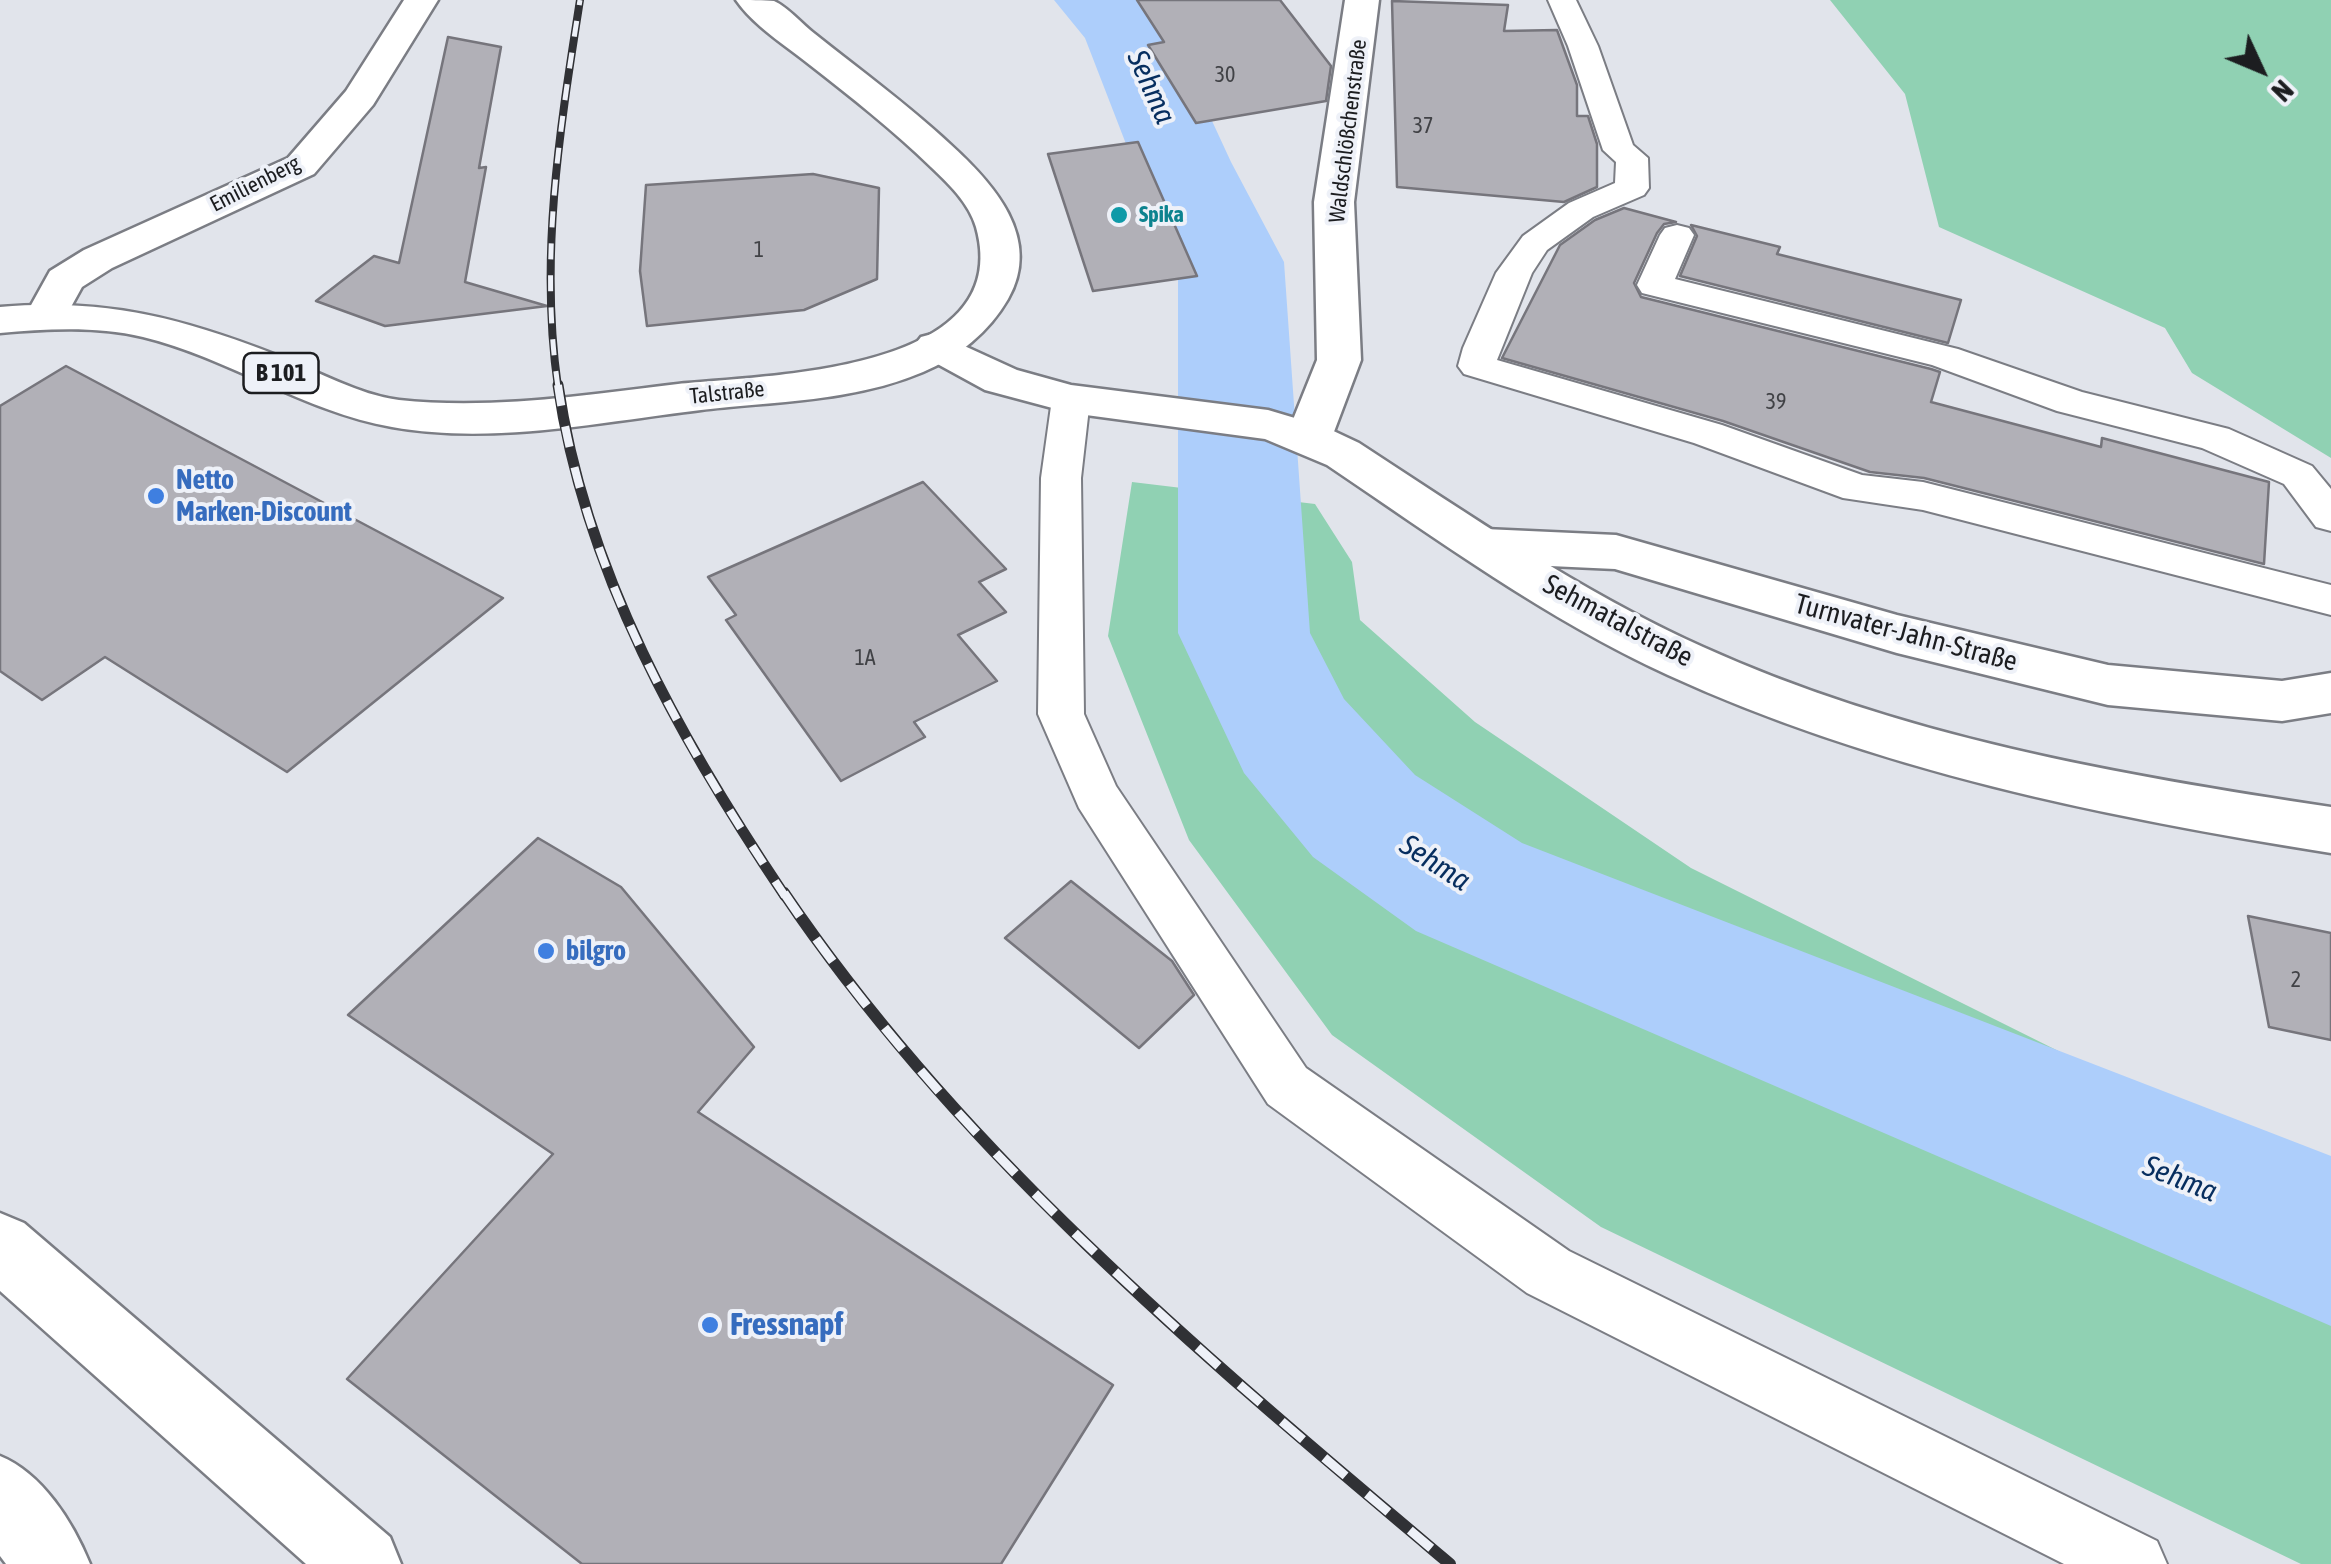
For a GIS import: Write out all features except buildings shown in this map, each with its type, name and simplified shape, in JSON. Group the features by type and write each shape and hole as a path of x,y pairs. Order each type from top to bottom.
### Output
{"main road":[{"name":"Emilienberg","path":"46,316 65,280 98,259 301,166 360,97 422,0"},
{"name":"Talstraße","path":"46,316 109,319 156,327 394,414 518,414 841,380 888,370 936,346 972,320 998,284 1001,258 995,223 964,177 753,0"},
{"name":"Waldschlößchenstraße","path":"1288,431 1339,360 1334,202 1362,0"},
{"name":"B 101","path":"0,320 46,316"},
{"name":"Sehmatalstraße","path":"936,346 1002,380 1072,399 1288,431 1343,454 1600,618 1754,690 1917,746 2122,795 2331,830"},
{"name":"Turnvater-Jahn-Straße","path":"1485,546 1616,552 1897,634 2108,685 2282,702 2331,693"},
{"path":"0,1246 363,1564"},
{"path":"0,1493 52,1564"}],"lane":[{"path":"1562,0 1583,46 1618,150 1632,158 1632,188 1593,202 1536,240 1515,272 1505,300 1481,341 1478,366 1708,434 1857,488 1922,496 2331,600"},
{"path":"1677,234 1655,285 1945,357 2071,402 2215,438 2298,475 2331,517"},
{"path":"1072,399 1061,478 1061,714 1096,794 1287,1086 1548,1272 2134,1564"}],"green space":[{"path":"1830,0 2331,0 2331,458 2192,373 2165,328 1939,227 1905,94"},
{"path":"1132,482 1315,504 1352,562 1360,620 1475,722 1691,868 2241,1142 2331,1171 2331,1564 2301,1564 1601,1227 1332,1035 1189,840 1108,636"}],"waterway":[{"name":"Sehma","path":"1097,0 1126,30 1182,162 1231,262 1244,633 1293,735 1364,816 1469,887 2331,1241"}],"railway":[{"path":"558,387 551,241 559,144 580,0"},
{"path":"558,385 571,454 614,588 675,716 785,896"},
{"path":"784,893 854,989 929,1080 1009,1167 1180,1332 1450,1564"}],"place":[{"name":"Spika","path":"1119,215"},
{"name":"Netto Marken-Discount","path":"156,496"},
{"name":"bilgro","path":"546,951"},
{"name":"Fressnapf","path":"710,1325"}]}
